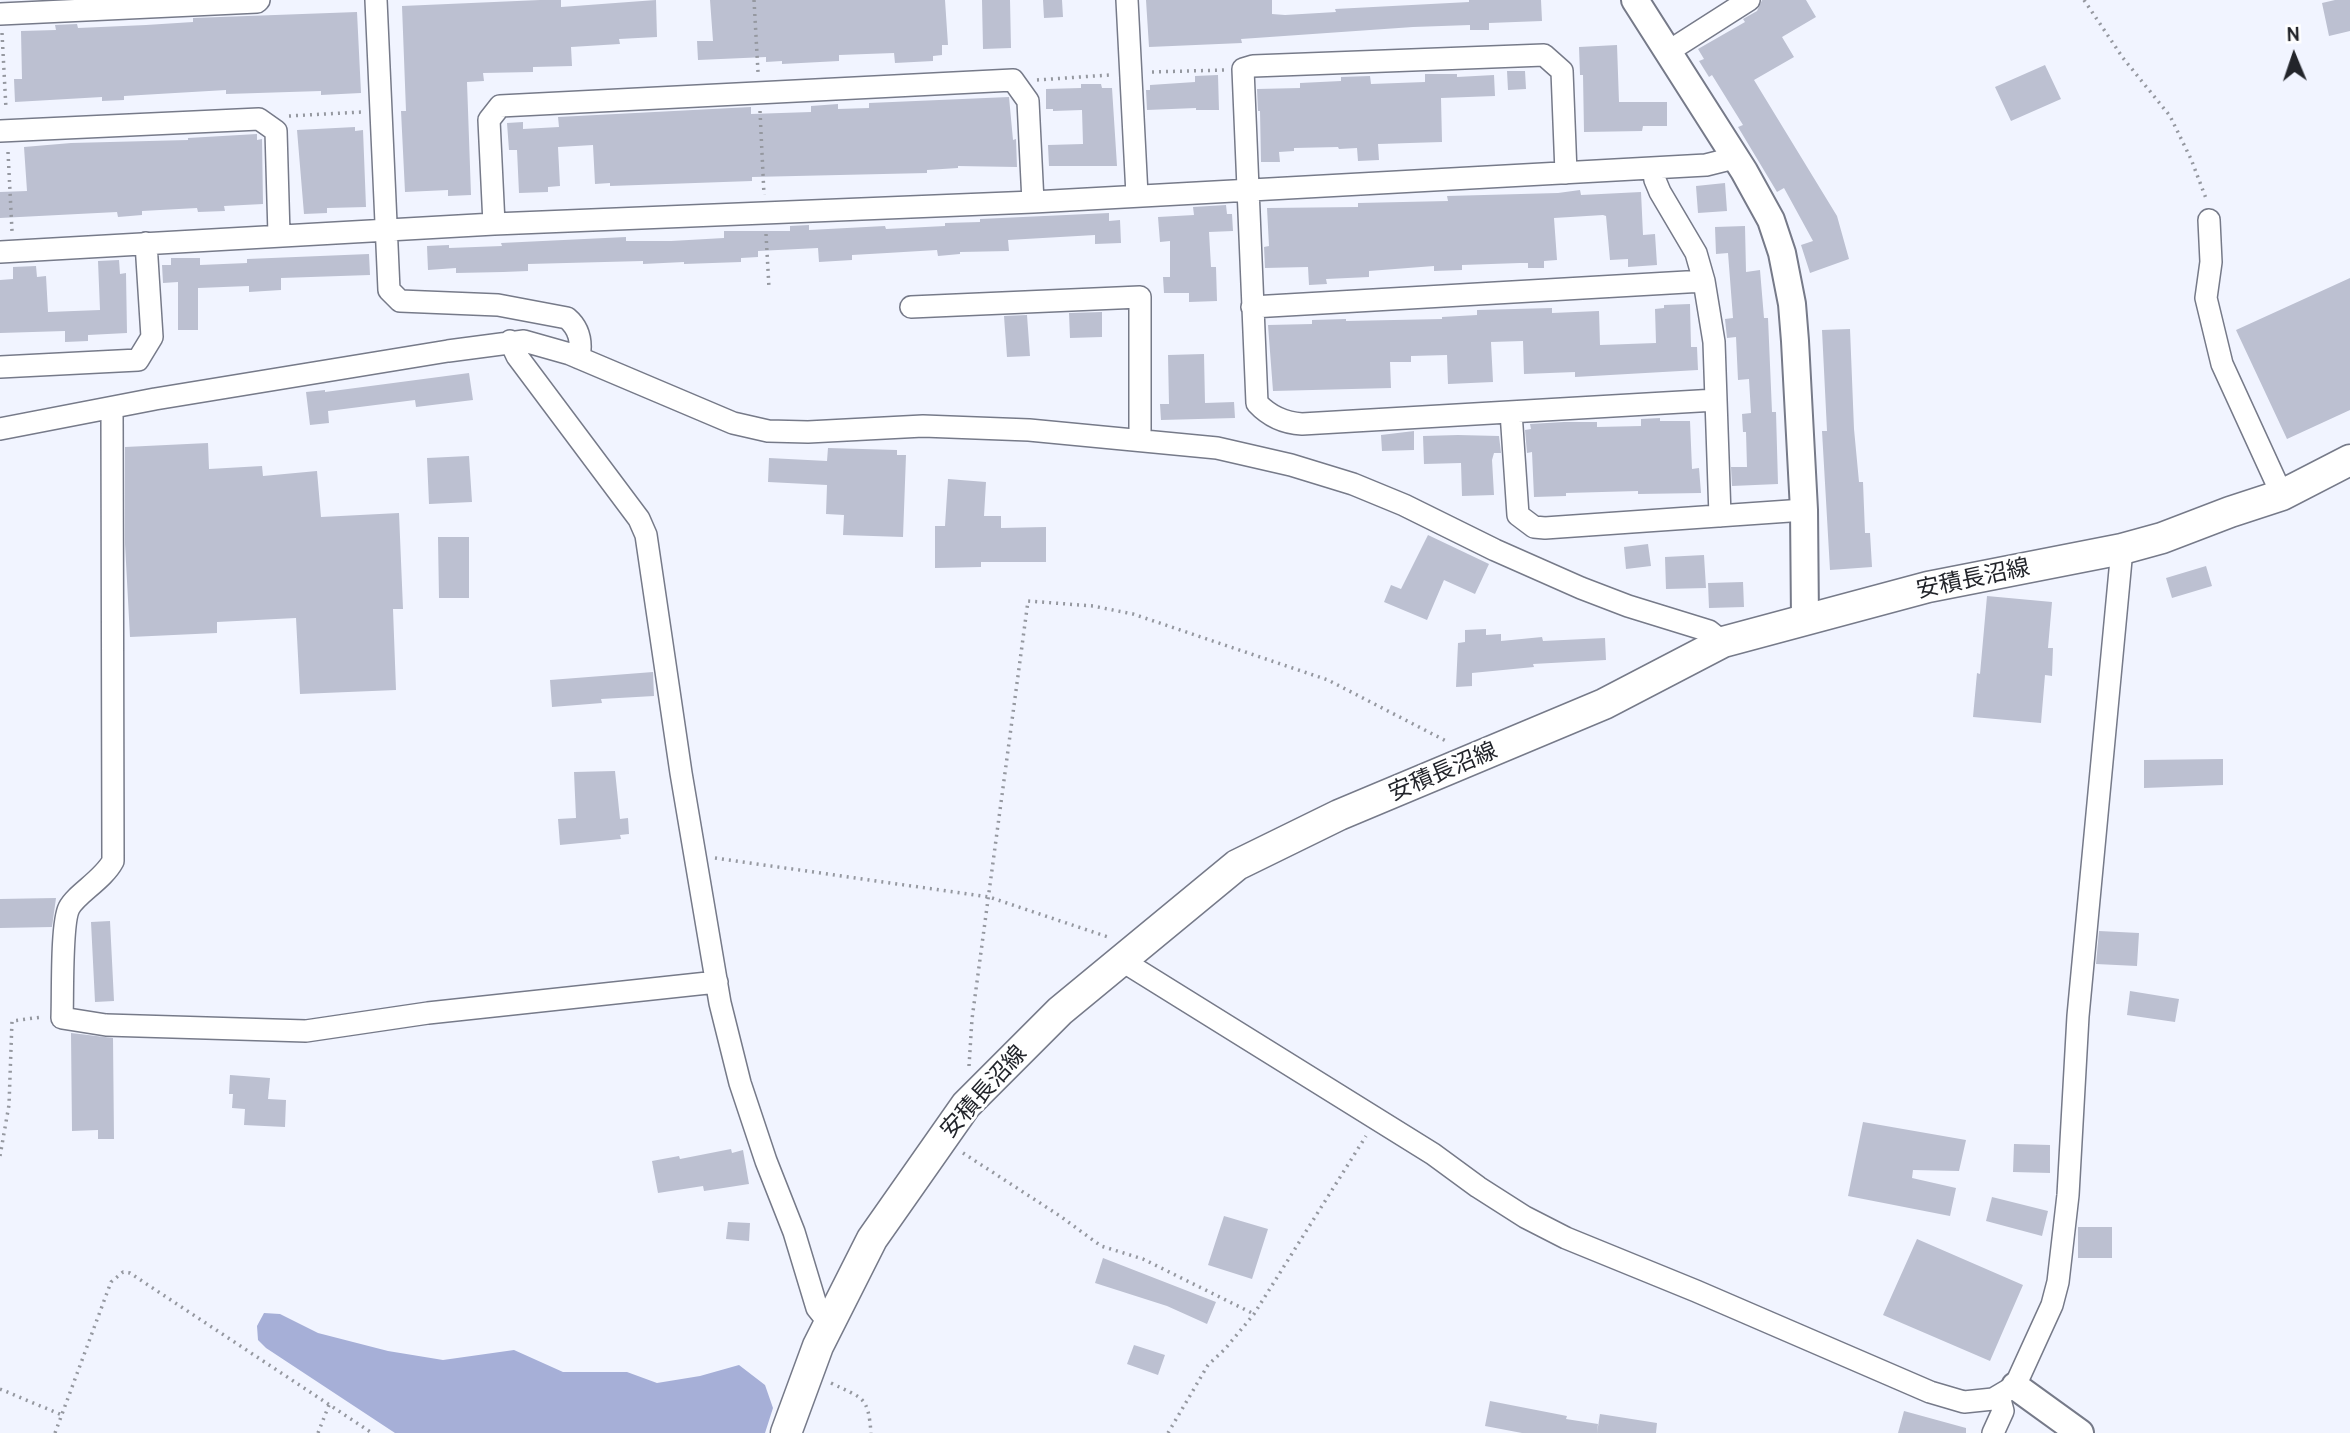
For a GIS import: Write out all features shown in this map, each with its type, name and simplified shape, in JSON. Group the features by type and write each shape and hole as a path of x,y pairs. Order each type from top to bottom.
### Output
{"main road":[{"name":"安積長沼線","path":"786,1433 807,1372 872,1239 966,1105 1060,1011 1237,865 1339,815 1604,704 1723,642 1928,587 2122,549 2162,538 2282,495 2350,460"}],"street":[{"path":"0,14 259,0"},
{"path":"376,0 388,290 400,301 498,305 567,318 576,328 581,344 579,358"},
{"path":"1127,0 1138,195"},
{"path":"1635,0 1744,171 1771,220 1782,253 1795,341 1804,510 1805,620"},
{"path":"1669,51 1749,0"},
{"path":"1566,173 1562,71 1544,55 1253,66 1242,69 1257,403 1282,422 1302,424 1716,400"},
{"path":"494,224 489,120 500,106 1013,80 1028,100 1033,202"},
{"path":"0,131 259,119 276,131 279,235"},
{"path":"0,252 494,224 1033,202 1706,165 1734,158"},
{"path":"1653,168 1660,192 1696,253 1704,281 1714,342 1720,516"},
{"path":"2209,220 2211,262 2206,298 2222,364 2282,495"},
{"path":"0,367 138,360 152,337 146,243"},
{"path":"1252,307 1704,281"},
{"path":"911,307 1140,297 1140,440"},
{"path":"510,341 517,356 639,519 646,535 695,856 717,982 740,1083 817,1308 829,1323"},
{"path":"0,429 510,341 538,345 579,358 733,422 768,431 808,432 923,426 1029,430 1225,449 1291,465 1353,484 1404,505 1581,589 1709,631 1723,642"},
{"path":"112,408 113,861 107,872 69,906 65,922 62,1018 106,1025 306,1031 440,1012 717,982"},
{"path":"1511,412 1518,515 1534,527 1804,510"},
{"path":"1993,1433 2003,1411 2007,1391 2052,1305 2062,1262 2078,1016 2122,549"},
{"path":"1128,954 1513,1209 1566,1238 1930,1392 1964,1402 1993,1399 2007,1391"},
{"path":"2007,1391 2080,1433"}],"path":[{"path":"754,0 769,288"},
{"path":"2084,0 2123,58 2169,116 2207,197 2209,220"},
{"path":"268,125 285,116 380,111"},
{"path":"966,1105 972,1019 1028,601 1093,606 1133,614 1328,680 1461,748 1470,761"},
{"path":"695,856 989,897 1128,944 1128,954"},
{"path":"0,1156 9,1105 12,1021 62,1018"},
{"path":"1168,1433 1208,1365 1254,1314 1377,1119"},
{"path":"941,1139 1060,1216 1101,1246 1143,1259 1254,1314"},
{"path":"55,1433 111,1282 123,1272 130,1273 372,1433"},
{"path":"807,1372 860,1397 866,1403 871,1433"},
{"path":"0,1389 62,1415"},
{"path":"317,1433 330,1405"}],"water":[{"path":"264,1313 280,1314 318,1333 388,1351 443,1360 514,1350 563,1372 627,1372 657,1383 700,1376 739,1365 765,1385 773,1408 765,1433 395,1433 266,1348 258,1340 257,1326"}],"building":[{"path":"561,0 561,7 656,0 657,37 619,39 620,44 571,47 572,66 533,67 533,72 483,73 484,81 467,82 471,195 448,196 448,190 405,192 401,111 406,111 402,6"},
{"path":"710,0 945,0 948,45 942,45 942,55 933,56 933,61 895,63 894,53 839,55 839,61 782,64 782,61 766,62 766,57 698,60 697,41 713,41"},
{"path":"982,0 1010,0 1011,48 983,49"},
{"path":"1043,0 1062,0 1063,17 1044,18"},
{"path":"1146,0 1272,0 1272,14 1285,15 1469,0 1541,0 1542,21 1489,23 1489,30 1470,30 1470,25 1413,27 1241,39 1242,43 1149,47"},
{"path":"1762,0 1806,0 1816,17 1782,37 1794,57 1754,80 1837,216 1849,259 1810,273 1801,245 1813,241 1784,188 1777,192 1738,127 1743,125 1712,75 1709,77 1699,61 1704,59 1698,49 1745,22 1743,19 1757,11"},
{"path":"2350,0 2350,31 2329,36 2322,3"},
{"path":"357,12 361,93 321,95 321,91 226,94 226,90 124,96 124,100 102,101 102,97 15,102 14,79 22,79 21,31 56,30 55,25 77,24 78,28 193,22 193,18"},
{"path":"1617,45 1619,102 1667,102 1667,126 1643,126 1642,131 1584,132 1583,75 1580,75 1579,47"},
{"path":"2045,65 2061,99 2011,121 1995,87"},
{"path":"1507,71 1525,71 1526,89 1508,90"},
{"path":"1425,74 1457,74 1457,77 1494,75 1495,96 1441,98 1442,142 1378,144 1379,160 1358,161 1357,148 1338,147 1294,148 1294,151 1279,152 1280,162 1261,162 1257,89 1300,88 1300,83 1341,81 1341,77 1370,76 1371,84 1425,82"},
{"path":"1218,75 1219,110 1147,110 1146,90 1150,90 1150,85 1195,82 1195,76"},
{"path":"1081,84 1101,84 1102,88 1112,88 1117,166 1049,166 1048,145 1083,144 1082,110 1046,109 1046,89 1081,88"},
{"path":"1009,97 1013,140 1016,139 1017,167 958,166 927,170 927,173 752,177 752,181 610,186 610,183 595,184 593,145 558,147 560,186 548,187 548,192 519,193 517,150 509,150 507,123 523,122 523,129 559,127 558,117 751,107 751,114 811,112 811,106 838,104 838,109 869,108 869,103"},
{"path":"355,127 355,131 363,130 366,207 327,208 327,213 304,214 297,130"},
{"path":"257,134 257,140 262,139 263,204 224,206 225,211 198,212 197,208 142,211 142,215 118,217 117,212 0,218 0,192 27,191 24,147 188,140"},
{"path":"1725,183 1727,211 1698,213 1696,186"},
{"path":"1580,190 1581,195 1641,192 1643,235 1655,234 1657,265 1628,267 1628,259 1610,260 1606,216 1603,215 1554,218 1557,260 1544,261 1544,268 1528,268 1528,263 1520,263 1462,265 1462,270 1434,271 1434,266 1369,271 1369,277 1326,279 1327,284 1309,285 1308,267 1265,268 1264,247 1269,246 1267,208 1358,207 1358,203 1448,201 1447,196"},
{"path":"1226,205 1227,214 1232,214 1233,231 1209,232 1211,267 1216,267 1217,301 1189,302 1189,293 1164,293 1163,277 1170,277 1170,241 1160,242 1158,217 1194,215 1193,207"},
{"path":"1109,213 1109,221 1120,220 1121,243 1095,244 1095,235 1008,240 1009,251 960,252 938,256 937,250 852,255 852,260 819,262 818,248 758,251 758,257 741,258 741,262 528,264 528,271 503,272 456,273 456,268 428,270 427,246 502,246 501,243 626,237 626,241 671,241 724,238 724,231 790,231 790,226 809,225 809,230 885,226 886,229 945,226 945,223 980,222 980,219"},
{"path":"1745,226 1746,272 1760,270 1764,318 1768,318 1772,412 1776,412 1778,484 1732,486 1731,467 1747,467 1746,432 1743,432 1742,414 1751,413 1749,379 1738,380 1736,337 1727,338 1725,319 1733,318 1728,253 1716,254 1715,227"},
{"path":"369,254 370,275 281,278 281,290 249,292 249,286 198,288 198,330 178,330 178,282 163,283 162,265 171,265 171,258 200,258 200,265 247,263 247,259"},
{"path":"119,260 120,274 126,273 127,333 88,335 88,341 65,342 65,331 0,333 0,280 13,279 13,267 36,266 37,277 46,276 48,312 100,310 98,261"},
{"path":"2350,278 2350,410 2287,439 2236,330"},
{"path":"1690,304 1691,347 1697,347 1698,370 1575,377 1575,372 1524,374 1523,341 1491,342 1493,382 1448,384 1447,355 1411,356 1411,362 1390,362 1391,388 1273,391 1268,325 1312,324 1312,320 1442,319 1477,315 1477,310 1552,308 1552,313 1599,311 1600,345 1656,343 1655,309 1664,308 1664,305"},
{"path":"1102,312 1102,337 1070,338 1069,313"},
{"path":"1027,315 1030,356 1007,357 1004,316"},
{"path":"1850,329 1854,429 1859,482 1863,482 1865,533 1870,533 1872,567 1830,570 1822,431 1827,431 1822,330"},
{"path":"1204,354 1205,403 1234,402 1235,418 1161,420 1160,404 1169,404 1168,355"},
{"path":"469,373 473,400 416,407 415,400 328,411 329,423 310,425 306,392 325,392"},
{"path":"1660,418 1660,421 1690,421 1692,469 1699,468 1701,493 1638,494 1638,491 1566,493 1566,496 1534,497 1532,452 1527,453 1525,430 1531,429 1530,424 1597,422 1597,427 1641,426 1641,419"},
{"path":"1414,431 1414,450 1382,451 1381,435"},
{"path":"1423,436 1499,436 1501,453 1494,453 1492,460 1494,495 1462,496 1461,463 1424,464"},
{"path":"208,443 209,469 262,466 263,476 317,471 321,517 399,513 403,609 393,609 396,690 300,694 296,618 217,622 217,633 130,637 125,544 125,447"},
{"path":"828,448 897,450 897,455 906,455 903,537 843,535 844,515 826,514 827,485 768,482 769,458 827,461"},
{"path":"469,456 472,502 429,504 427,458"},
{"path":"948,479 986,482 984,516 1001,516 1001,528 1046,527 1046,562 981,562 981,567 935,568 935,526 945,526"},
{"path":"1428,535 1489,564 1475,594 1444,580 1427,620 1384,602 1391,585 1401,589"},
{"path":"438,537 469,537 469,598 439,598"},
{"path":"1648,544 1651,566 1626,569 1624,547"},
{"path":"1704,555 1706,588 1666,589 1665,557"},
{"path":"2206,566 2212,586 2172,598 2166,578"},
{"path":"1743,582 1744,607 1709,608 1708,583"},
{"path":"1987,596 2052,602 2048,648 2053,648 2052,676 2045,675 2041,723 1973,717"},
{"path":"1486,629 1486,635 1501,634 1501,641 1542,637 1543,641 1605,638 1606,660 1533,664 1534,667 1472,673 1472,686 1456,687 1458,643 1465,642 1465,630"},
{"path":"653,672 654,696 601,699 602,703 552,707 550,680"},
{"path":"2223,759 2223,785 2144,788 2144,760"},
{"path":"615,771 620,819 628,818 629,834 620,835 621,839 560,845 558,819 576,818 574,772"},
{"path":"56,898 52,927 0,928 0,899"},
{"path":"110,921 114,1001 95,1002 91,922"},
{"path":"2099,931 2139,933 2137,966 2096,964"},
{"path":"2130,991 2179,999 2175,1022 2127,1015"},
{"path":"71,1033 113,1038 114,1139 98,1139 98,1130 72,1131"},
{"path":"230,1075 270,1078 268,1099 286,1100 285,1127 244,1125 245,1109 232,1108 233,1094 229,1094"},
{"path":"1863,1122 1966,1140 1959,1171 1913,1170 1912,1178 1956,1188 1950,1216 1848,1196"},
{"path":"2014,1144 2050,1145 2050,1173 2013,1172"},
{"path":"731,1149 732,1153 743,1150 749,1184 704,1191 703,1186 658,1193 652,1161 679,1156 680,1159"},
{"path":"1992,1197 2048,1211 2042,1236 1986,1221"},
{"path":"1224,1216 1268,1229 1252,1279 1208,1265"},
{"path":"728,1222 750,1223 749,1241 726,1239"},
{"path":"2078,1227 2112,1227 2112,1258 2078,1258"},
{"path":"1917,1239 2023,1285 1990,1361 1883,1315"},
{"path":"1103,1258 1216,1302 1207,1324 1167,1306 1095,1283"},
{"path":"1134,1345 1165,1355 1158,1375 1127,1364"},
{"path":"1490,1401 1598,1424 1597,1433 1522,1433 1485,1426"},
{"path":"1904,1411 1966,1428 1966,1433 1898,1433"},
{"path":"1600,1414 1657,1423 1656,1433 1597,1433"}]}
